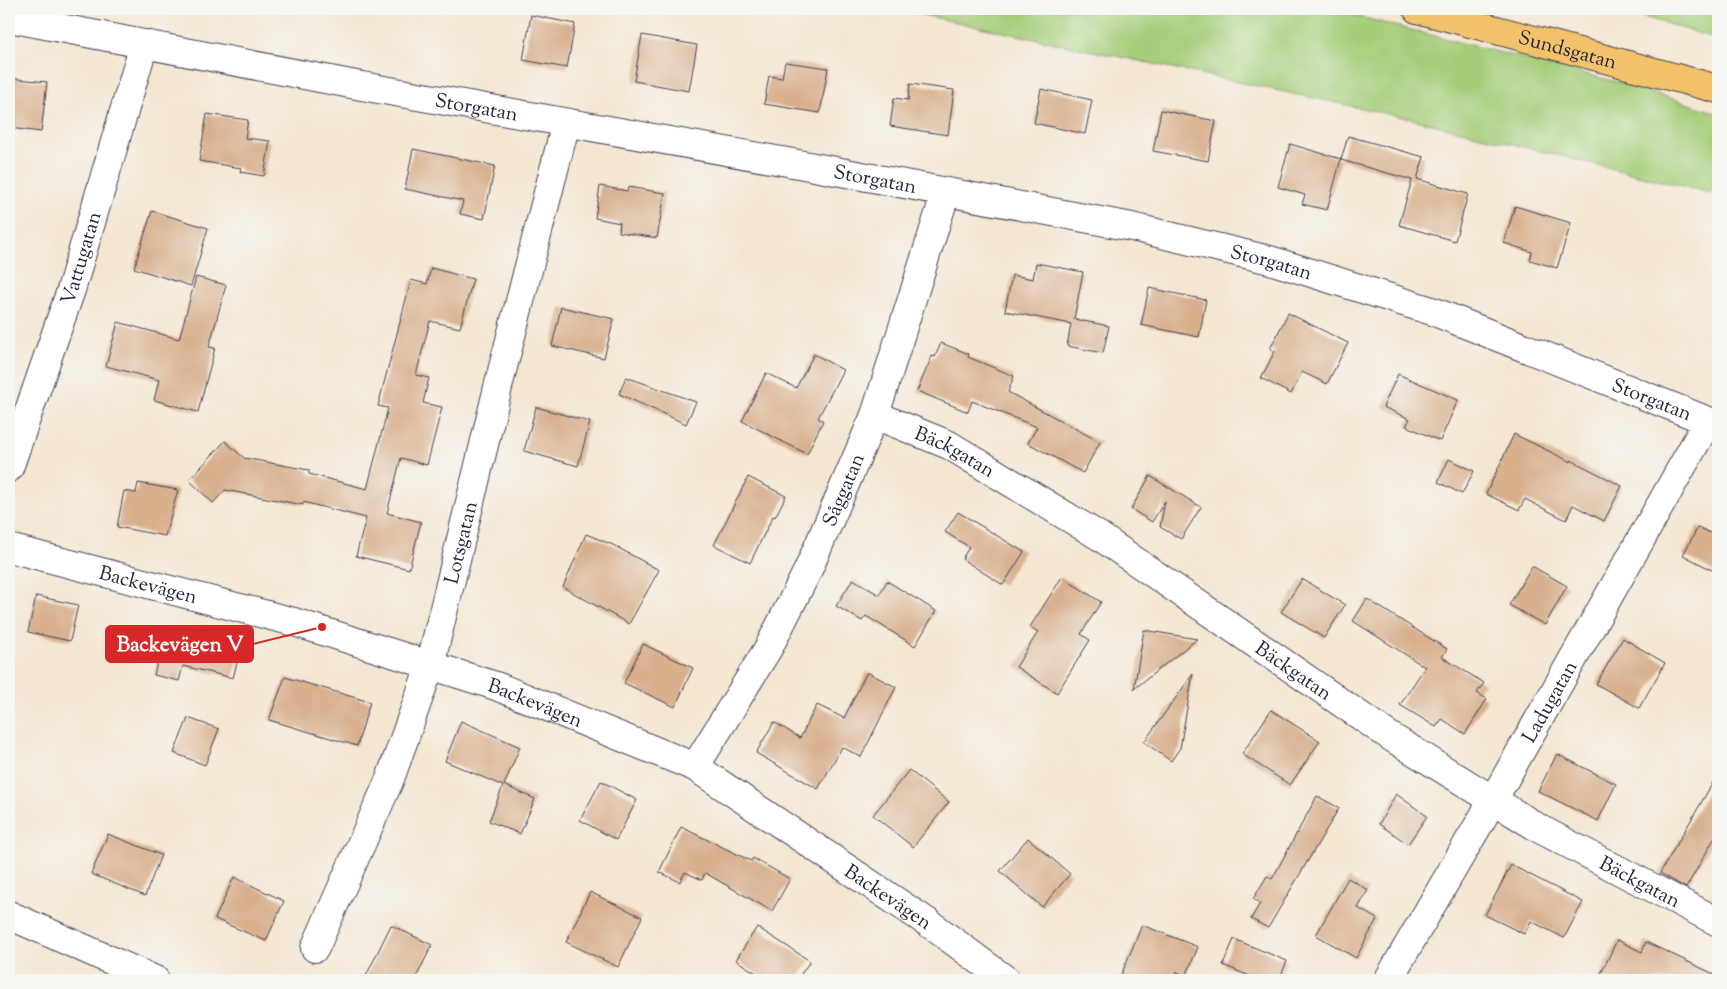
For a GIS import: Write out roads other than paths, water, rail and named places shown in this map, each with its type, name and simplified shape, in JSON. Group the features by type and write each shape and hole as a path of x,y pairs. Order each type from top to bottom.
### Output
{"main road":[{"name":"Sundsgatan","path":"1417,9 1718,89"}],"street":[{"name":"Storgatan","path":"9,18 356,86 784,161 1132,227 1270,260 1435,312 1713,423"},
{"name":"Vattugatan","path":"9,468 71,290 144,44"},
{"name":"Lotsgatan","path":"315,948 390,779 430,666 502,371 566,123"},
{"name":"Såggatan","path":"695,767 769,648 808,570 874,415 946,192"},
{"name":"Bäckgatan","path":"874,415 949,445 1099,536 1391,737 1540,829 1718,922"},
{"name":"Ladugatan","path":"1388,980 1713,423"},
{"name":"Backevägen","path":"9,548 294,622 496,686 695,767 930,924 1006,980"},
{"path":"9,915 155,980"}],"place":[{"name":"Backevägen V","path":"322,627"}]}
